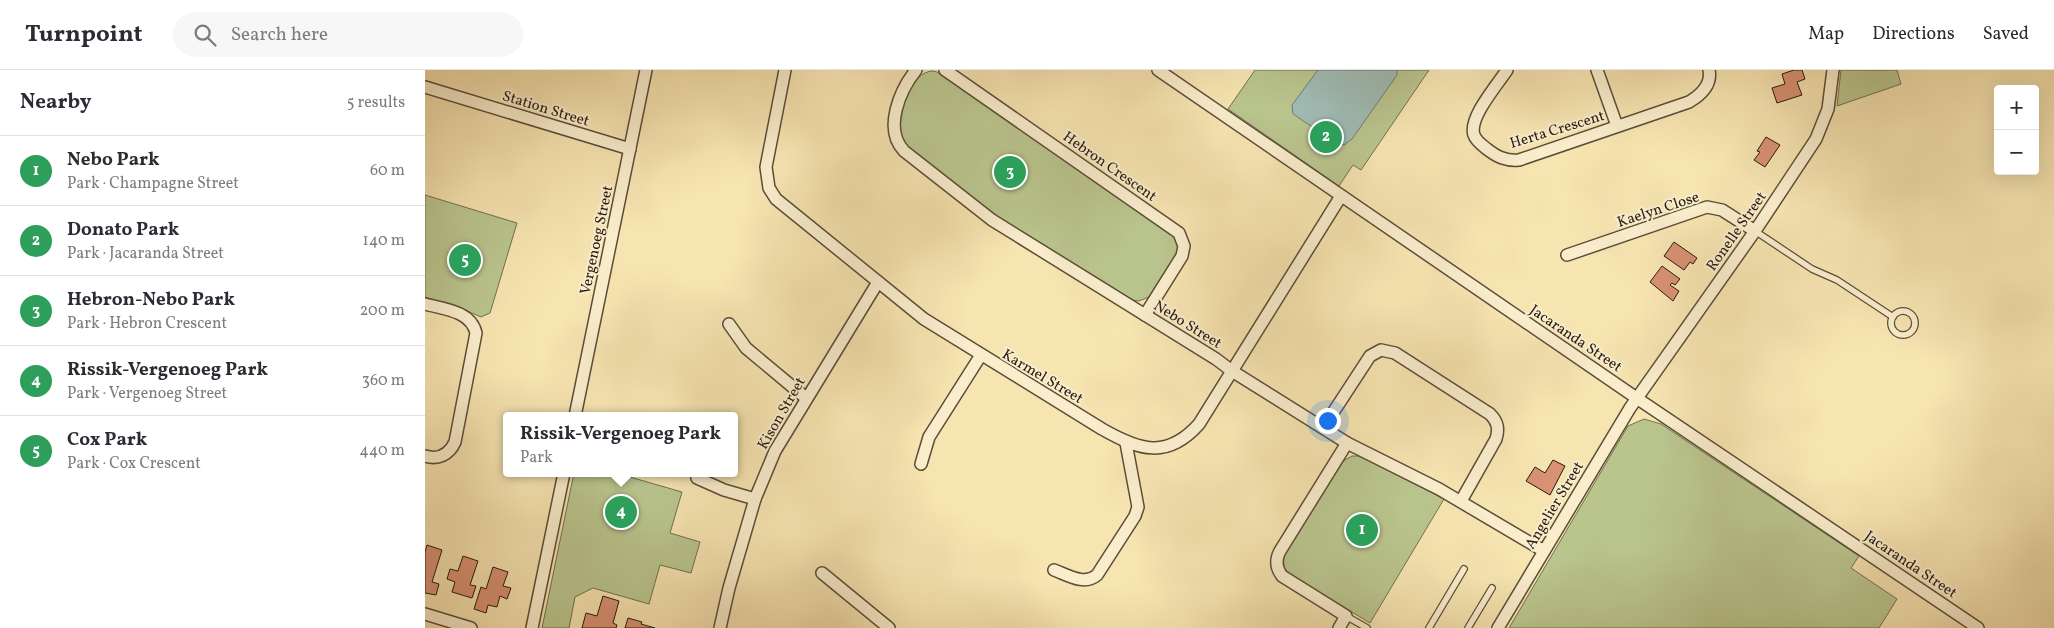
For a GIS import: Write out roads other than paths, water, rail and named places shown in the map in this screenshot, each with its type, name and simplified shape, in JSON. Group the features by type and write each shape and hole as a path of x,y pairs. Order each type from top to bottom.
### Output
{"street":[{"name":"Vergenoeg Street","path":"576,412 646,70"},
{"name":"Karmel Street","path":"785,70 766,167 769,188 781,203 924,319 1126,443 1147,448 1167,446 1185,437 1199,424 1341,196"},
{"name":"Nebo Street","path":"915,70 903,90 894,123 895,136 900,147 991,220 1216,358 1347,443 1461,501 1544,551"},
{"name":"Hebron Crescent","path":"945,70 1179,233 1185,246 1182,256 1145,315"},
{"name":"Jacaranda Street","path":"1158,70 1978,628"},
{"name":"Herta Crescent","path":"1507,70 1473,123 1474,136 1479,143 1502,159 1510,161 1519,160 1697,97 1708,84 1709,70"},
{"path":"1597,70 1617,126"},
{"name":"Ronelle Street","path":"1638,398 1755,231 1821,131 1829,109 1833,70"},
{"name":"Station Street","path":"425,87 630,149"},
{"name":"Kaelyn Close","path":"1567,255 1707,208 1722,210 1755,231"},
{"name":"Kison Street","path":"720,628 729,588 755,499 775,451 878,282"},
{"path":"425,304 465,316 472,323 476,333 455,442 449,451 441,456 425,456"},
{"path":"729,324 746,348 806,398"},
{"path":"1323,428 1370,356 1381,350 1395,352 1490,414 1497,423 1496,440 1461,501"},
{"path":"921,464 929,437 981,355"},
{"name":"Angelier Street","path":"1498,628 1638,398"},
{"path":"1054,570 1082,581 1092,579 1097,575 1135,516 1138,502 1126,443"},
{"path":"1339,628 1346,616 1282,576 1276,561 1280,551 1347,443"},
{"path":"532,628 563,477"},
{"path":"697,478 724,490 755,499"},
{"path":"822,573 889,628"},
{"path":"425,614 471,628"}],"lane":[{"path":"1755,231 1812,269 1837,280 1893,317"},
{"path":"1901,310 1910,312 1915,319 1915,328 1908,334 1899,335 1892,328 1893,317 1901,310"},
{"path":"1429,628 1464,569"},
{"path":"1468,628 1492,588"},
{"path":"1346,616 1367,628"}],"water":[{"path":"1318,70 1397,70 1397,75 1352,139 1344,145 1327,137 1293,114 1292,105"}],"place":[{"name":"Donato Park","path":"1326,137"},
{"name":"Hebron-Nebo Park","path":"1010,172"},
{"name":"Cox Park","path":"465,260"},
{"name":"Rissik-Vergenoeg Park","path":"621,512"},
{"name":"Nebo Park","path":"1362,530"}]}
